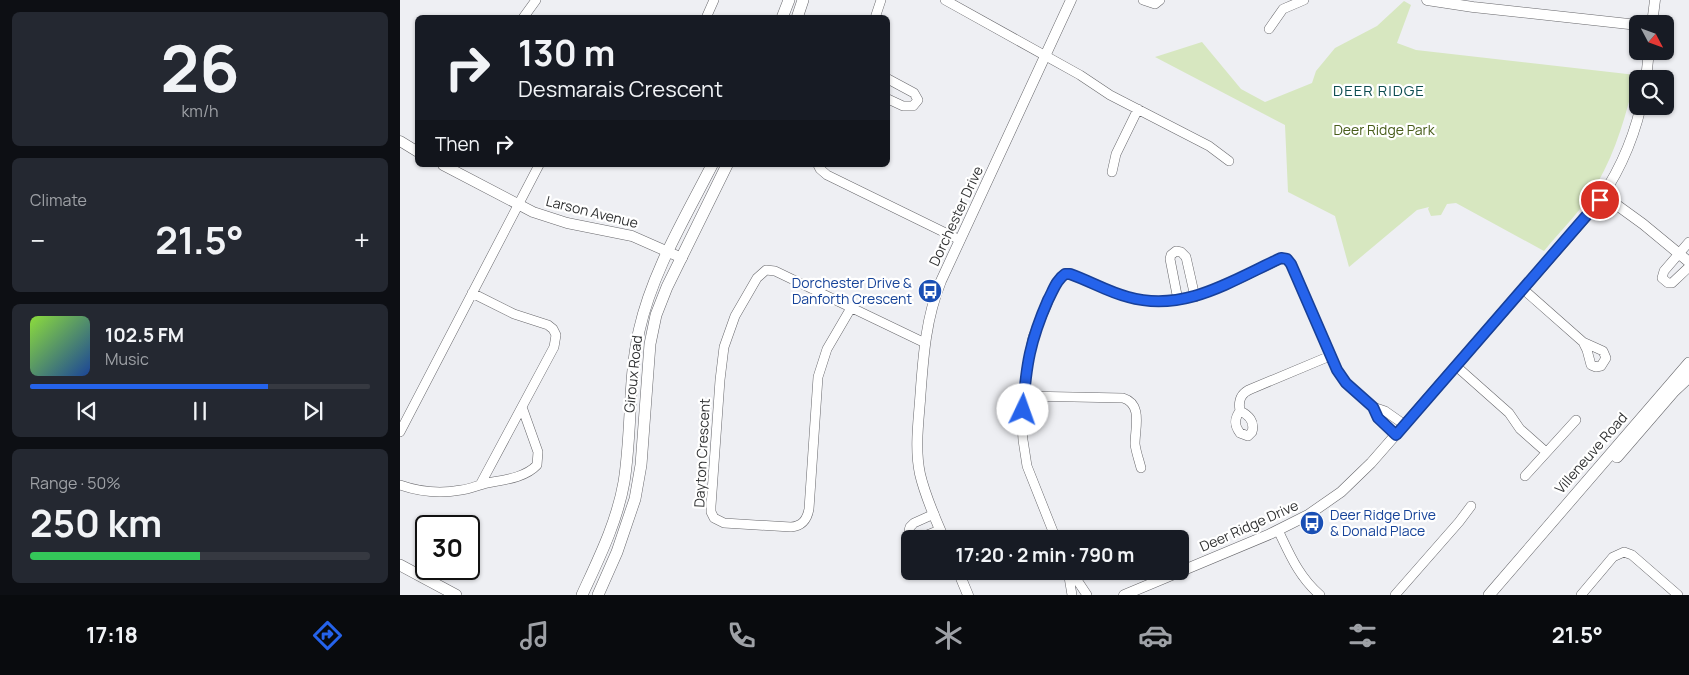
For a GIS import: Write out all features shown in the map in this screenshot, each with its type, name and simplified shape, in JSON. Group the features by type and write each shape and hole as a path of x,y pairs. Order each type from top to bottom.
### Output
{"main road":[{"path":"783,15 789,0"},
{"path":"798,15 803,0"},
{"name":"Giroux Road","path":"582,595 604,547 618,508 628,452 636,347 649,295 711,167"},
{"name":"Giroux Road","path":"598,595 618,552 635,499 641,465 652,333 662,301 727,167"},
{"name":"Villeneuve Road","path":"1489,595 1689,362"},
{"name":"Villeneuve Road","path":"1516,564 1555,525 1674,391 1689,377"},
{"path":"400,566 456,595"}],"street":[{"path":"525,15 536,0"},
{"path":"707,15 714,0"},
{"path":"876,15 880,0"},
{"path":"945,0 1110,95 1209,146 1229,161"},
{"name":"Dorchester Drive","path":"940,530 925,491 917,458 925,343 933,302 1071,0"},
{"path":"1143,0 1154,4 1160,0"},
{"path":"1269,30 1283,9 1304,0"},
{"path":"1427,0 1474,4 1629,24"},
{"path":"1653,15 1655,0"},
{"path":"890,80 911,91 918,100 913,106 907,107 890,100"},
{"path":"1112,172 1116,154 1138,109"},
{"name":"Deer Ridge Drive","path":"1124,595 1278,530 1308,515 1341,492 1371,463 1405,425 1588,214 1603,195 1623,159 1639,115"},
{"path":"400,141 415,150"},
{"name":"Larson Avenue","path":"447,167 533,212 562,221 632,236 682,258"},
{"path":"400,432 538,167"},
{"path":"819,167 827,175 960,240"},
{"path":"1603,195 1643,224 1689,262"},
{"path":"1689,242 1664,271 1662,278 1664,281 1672,283 1689,267"},
{"path":"1178,300 1170,259 1171,255 1176,251 1184,253 1186,257 1195,297"},
{"path":"1052,530 1024,453 1022,424 1027,367 1033,337 1061,276 1070,274 1130,298 1150,301 1178,300 1213,291 1281,258 1287,259 1291,264 1330,356 1346,383 1373,407 1385,411 1405,425"},
{"name":"Dayton Crescent","path":"851,308 828,349 818,377 809,509 805,520 801,524 791,527 724,522 714,518 711,506 722,356 735,316 756,278 766,270 775,270 925,343"},
{"path":"1523,290 1583,342"},
{"path":"472,293 514,314 548,325 555,332 556,339 554,347 480,485"},
{"path":"1240,411 1241,397 1246,391 1330,356"},
{"path":"1456,366 1511,416 1520,429 1546,452"},
{"path":"1024,396 1123,398 1129,400 1136,411 1135,444 1141,468"},
{"path":"400,486 440,493 499,482 528,472 537,465 538,452 522,407"},
{"path":"1373,407 1378,418 1396,435"},
{"path":"1525,476 1576,420"},
{"path":"1395,595 1471,506"},
{"name":"Dorchester Drive","path":"910,530 914,523 934,514"},
{"path":"1278,530 1298,571 1320,595"},
{"path":"1581,595 1614,557 1624,552 1632,555 1678,595"},
{"path":"962,580 968,595"},
{"path":"1070,580 1072,595"},
{"path":"1076,580 1087,595"}],"green space":[{"name":"Deer Ridge Park","path":"1404,1 1411,5 1397,43 1416,50 1629,74 1629,100 1620,131 1604,171 1585,202 1544,251 1456,203 1447,204 1441,215 1431,216 1429,207 1417,210 1349,267 1335,216 1288,192 1285,125 1155,57 1202,42 1241,89 1265,102 1312,83 1316,71 1335,48 1377,26"}],"place":[{"name":"Dorchester Drive & Danforth Crescent","path":"930,291"},
{"name":"Deer Ridge Drive & Donald Place","path":"1312,523"}],"district":[{"name":"DEER RIDGE","path":"1379,91"}],"route":[{"path":"1023,410 1025,378 1033,337 1056,283 1061,276 1070,274 1130,298 1160,302 1186,299 1205,294 1284,258 1291,264 1333,364 1346,383 1373,407 1378,418 1396,435 1600,200"}]}
